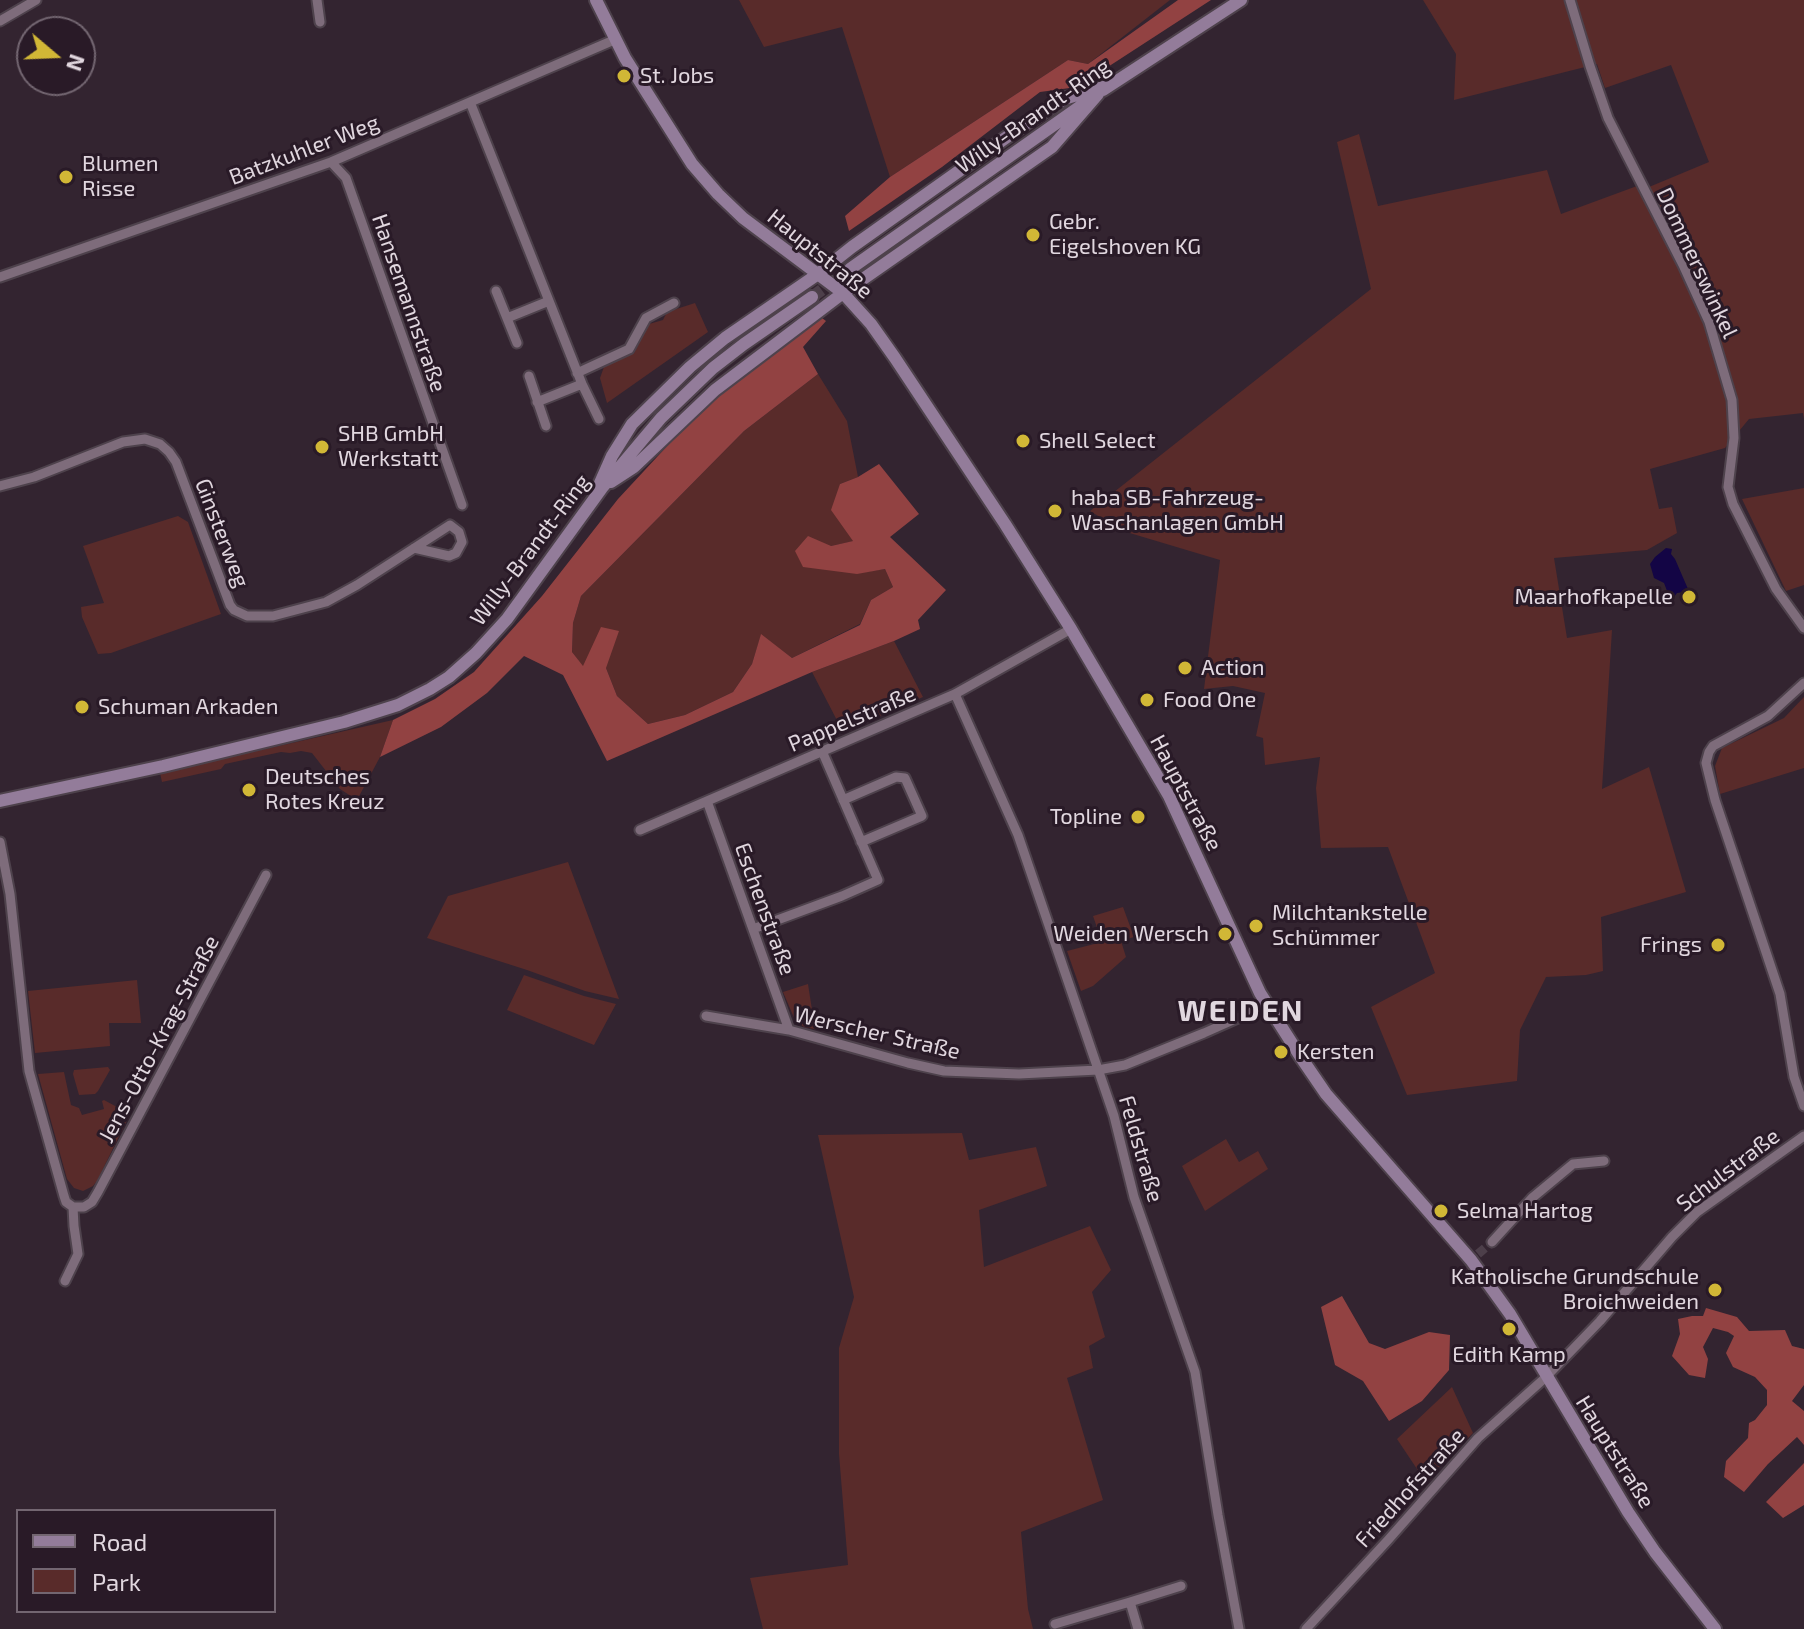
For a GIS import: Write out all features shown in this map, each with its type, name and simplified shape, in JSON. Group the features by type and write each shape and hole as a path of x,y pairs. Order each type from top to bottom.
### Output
{"main road":[{"name":"Hauptstraße","path":"596,0 614,40 692,164 743,218 843,293 869,321 895,358 1071,629 1169,796 1267,1005 1326,1094 1475,1257 1655,1552 1715,1629"},
{"name":"Willy-Brandt-Ring","path":"850,269 1110,85 1241,0"},
{"path":"589,505 632,424 653,401 725,338 1028,122 1064,99 1110,85"},
{"path":"602,488 634,467 715,390 843,293 1052,147 1098,94"},
{"name":"Willy-Brandt-Ring","path":"0,801 163,766 369,715 413,698 449,677 507,619 589,505 644,436 695,384 744,344 812,297"}],"street":[{"path":"0,21 36,0"},
{"path":"317,0 320,22"},
{"name":"Dommerswinkel","path":"1570,0 1608,118 1697,295 1717,348 1735,419 1728,487 1733,504 1776,589 1804,628"},
{"name":"Batzkuhler Weg","path":"0,277 331,162 614,40"},
{"path":"470,102 577,373 599,419"},
{"name":"Hansemannstraße","path":"331,162 346,178 462,505"},
{"path":"496,291 517,343"},
{"path":"507,318 549,301"},
{"path":"577,373 629,349 646,318 674,303"},
{"path":"529,376 546,426"},
{"path":"537,402 582,384"},
{"name":"Ginsterweg","path":"0,486 34,477 123,442 145,439 160,444 176,462 230,605 247,616 273,616 326,602 450,525 459,532 462,542 459,550 449,556 414,548"},
{"name":"Pappelstraße","path":"640,830 955,694 1071,629"},
{"path":"1804,683 1768,716 1713,746 1706,763 1715,800 1780,994 1794,1077 1804,1106"},
{"name":"Feldstraße","path":"955,694 1018,835 1114,1116 1134,1197 1195,1372 1239,1629"},
{"path":"753,929 878,880 822,751"},
{"path":"843,800 896,777 905,778 922,816 861,842"},
{"name":"Eschenstraße","path":"707,801 789,1030"},
{"path":"0,842 10,894 29,1071 64,1196 73,1207 78,1254 65,1281"},
{"name":"Jens-Otto-Krag-Straße","path":"73,1207 84,1207 92,1202 98,1192 266,875"},
{"name":"Werscher Straße","path":"706,1016 789,1030 944,1071 1019,1074 1098,1070 1125,1065 1267,1005"},
{"name":"Schulstraße","path":"1546,1377 1697,1212 1804,1136"},
{"path":"1492,1242 1532,1198 1573,1164 1604,1161"},
{"name":"Friedhofstraße","path":"1306,1629 1478,1438 1546,1377"},
{"path":"1055,1624 1181,1586"},
{"path":"1130,1602 1138,1629"}],"green space":[{"path":"739,0 1170,0 1088,64 1068,60 890,177 842,27 764,47"},
{"path":"1423,0 1804,0 1804,419 1803,413 1749,419 1725,448 1650,469 1659,509 1672,507 1677,533 1647,550 1554,558 1567,638 1612,630 1602,789 1649,767 1686,892 1601,917 1603,971 1546,977 1520,1030 1517,1081 1407,1095 1371,1007 1435,973 1388,847 1321,848 1316,788 1320,757 1265,765 1263,738 1256,736 1265,693 1233,686 1204,689 1220,560 1123,531 1090,511 1371,289 1337,142 1359,134 1378,206 1547,170 1561,214 1637,186 1649,187 1709,162 1671,65 1605,88 1597,64 1454,100 1456,54"},
{"path":"695,303 708,332 607,403 600,378 605,364 634,353 649,324 663,320 667,312"},
{"path":"818,374 847,421 858,477 840,484 854,541 831,546 857,573 885,569 893,587 871,600 860,624 792,658 761,635 752,664 733,692 685,715 648,724 617,696 606,668 583,667 572,652 573,623 581,596 744,431"},
{"path":"1804,488 1804,585 1786,591 1742,499"},
{"path":"178,516 188,522 221,614 111,653 98,654 82,617 81,607 104,603 83,546"},
{"path":"894,641 923,697 843,732 812,672"},
{"path":"1804,697 1804,768 1720,794 1715,766 1722,748 1784,718"},
{"path":"393,720 380,757 357,800 340,789 312,753 301,751 225,764 221,769 162,782 160,773"},
{"path":"568,862 619,999 585,991 427,938 448,896"},
{"path":"1123,907 1134,937 1121,941 1126,957 1093,986 1081,991 1067,951 1102,942 1093,916"},
{"path":"524,975 616,1004 594,1045 507,1010"},
{"path":"137,980 141,1023 109,1023 110,1046 35,1053 28,991"},
{"path":"808,984 815,1029 804,1027 795,1020 783,992"},
{"path":"108,1067 110,1070 95,1094 79,1095 74,1070"},
{"path":"64,1072 71,1105 79,1108 82,1115 104,1109 104,1100 130,1114 97,1181 83,1191 74,1188 67,1179 38,1074"},
{"path":"962,1133 969,1160 1036,1147 1047,1186 979,1210 984,1267 1090,1226 1111,1270 1092,1292 1105,1337 1089,1346 1093,1368 1067,1378 1103,1500 1021,1532 1028,1609 1033,1629 763,1629 750,1578 848,1565 839,1454 839,1348 854,1297 818,1135"},
{"path":"1226,1139 1239,1162 1258,1151 1268,1169 1205,1211 1182,1166"},
{"path":"1452,1387 1473,1433 1425,1481 1397,1439"}],"shaded area":[{"path":"1178,0 1211,0 1077,87 1040,92 942,167 849,231 845,216 890,177 1068,60 1088,64"},
{"path":"822,318 826,321 803,347 818,374 744,431 581,596 573,623 572,652 583,666 601,627 619,631 606,668 617,696 648,724 685,715 733,692 752,664 761,634 792,658 860,625 871,600 893,587 885,569 857,574 803,567 795,551 808,536 831,546 853,541 831,510 840,484 879,464 919,514 890,537 946,590 918,620 920,629 607,761 563,675 524,656 487,693 441,727 380,757 393,720 435,699 474,672 542,596 618,499 708,402"},
{"path":"1666,548 1672,549 1671,554 1688,589 1674,597 1669,596 1664,583 1654,578 1650,564"},
{"path":"1342,1296 1369,1343 1385,1349 1429,1332 1450,1335 1449,1370 1422,1401 1389,1421 1363,1381 1335,1365 1321,1307"},
{"path":"1706,1308 1737,1317 1749,1331 1785,1330 1792,1346 1804,1349 1804,1385 1792,1401 1804,1411 1804,1445 1797,1437 1744,1492 1724,1477 1726,1461 1748,1438 1749,1423 1767,1405 1767,1390 1755,1377 1733,1367 1726,1353 1734,1336 1728,1332 1713,1328 1703,1347 1708,1359 1705,1378 1689,1375 1672,1356 1680,1334 1678,1319 1703,1316"},
{"path":"1804,1463 1804,1505 1783,1518 1766,1502"}],"tunnel":[{"path":"812,297 850,269"},
{"path":"1478,1254 1492,1242"}],"place":[{"name":"St. Jobs","path":"624,76"},
{"name":"Blumen Risse","path":"66,177"},
{"name":"Gebr. Eigelshoven KG","path":"1033,235"},
{"name":"Shell Select","path":"1023,441"},
{"name":"SHB GmbH Werkstatt","path":"322,447"},
{"name":"haba SB-Fahrzeug- Waschanlagen GmbH","path":"1055,511"},
{"name":"Maarhofkapelle","path":"1689,597"},
{"name":"Action","path":"1185,668"},
{"name":"Food One","path":"1147,700"},
{"name":"Schuman Arkaden","path":"82,707"},
{"name":"Deutsches Rotes Kreuz","path":"249,790"},
{"name":"Topline","path":"1138,817"},
{"name":"Milchtankstelle Schümmer","path":"1256,926"},
{"name":"Weiden Wersch","path":"1225,934"},
{"name":"Frings","path":"1718,945"},
{"name":"Kersten","path":"1281,1052"},
{"name":"Selma Hartog","path":"1441,1211"},
{"name":"Katholische Grundschule Broichweiden","path":"1715,1290"},
{"name":"Edith Kamp","path":"1509,1329"}],"district":[{"name":"WEIDEN","path":"1241,1011"}]}
